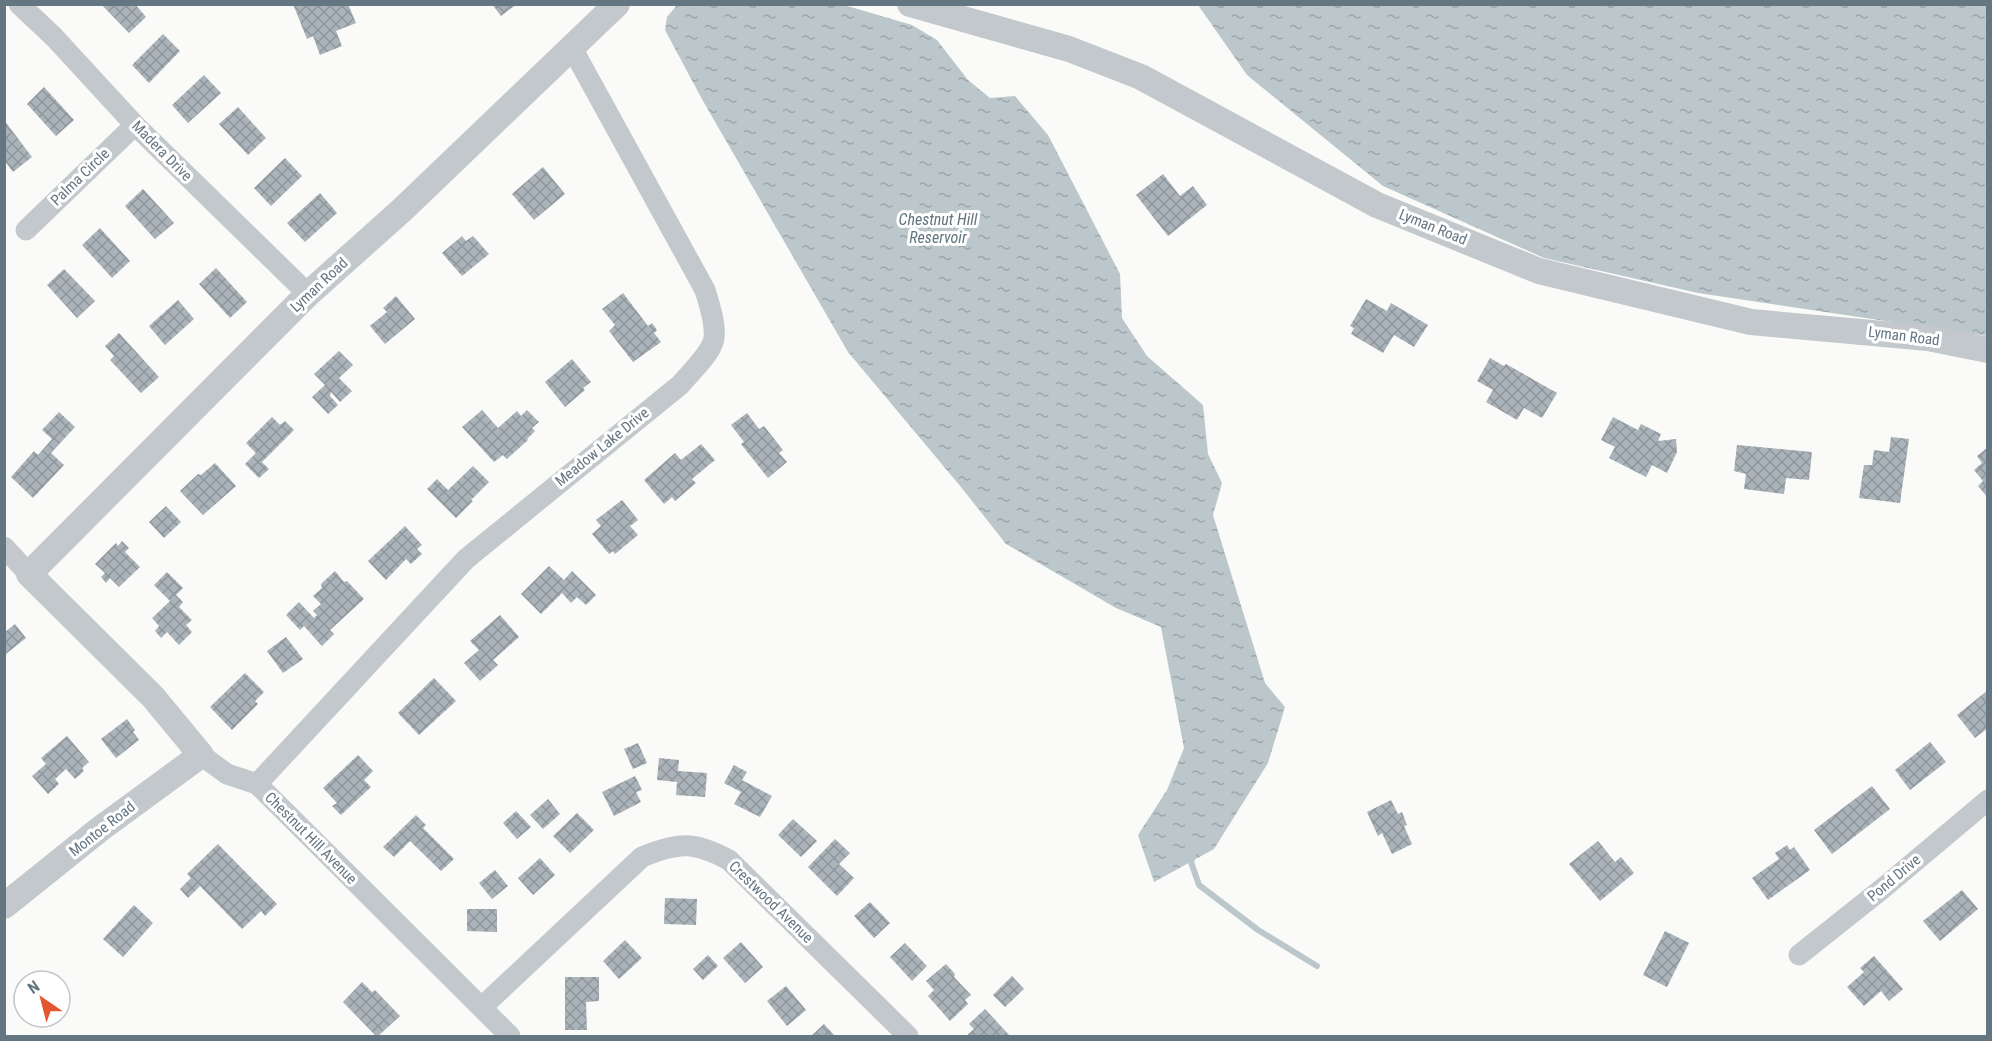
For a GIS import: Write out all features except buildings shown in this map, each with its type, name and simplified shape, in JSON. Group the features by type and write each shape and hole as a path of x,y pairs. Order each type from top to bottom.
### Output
{"street":[{"name":"Madera Drive","path":"19,4 54,37 135,125 308,294"},
{"name":"Lyman Road","path":"28,574 308,294 402,210 617,4"},
{"name":"Lyman Road","path":"910,4 1069,49 1142,77 1377,205 1539,271 1751,322 1928,338 1988,350"},
{"name":"Meadow Lake Drive","path":"257,784 466,559 680,385 702,360 714,339 712,316 705,290 572,48"},
{"name":"Palma Circle","path":"26,230 135,125"},
{"name":"Chestnut Hill Avenue","path":"4,548 153,697 201,755 227,774 257,784 510,1036"},
{"name":"Montoe Road","path":"4,906 100,829 201,755"},
{"name":"Pond Drive","path":"1798,955 1882,889 1988,800"},
{"name":"Crestwood Avenue","path":"482,1007 642,856 662,848 683,844 708,849 729,860 908,1036"}],"water":[{"name":"Chestnut Hill Reservoir","path":"677,5 844,5 912,25 937,40 968,80 990,98 1015,96 1048,135 1120,274 1122,318 1147,356 1203,405 1208,454 1222,483 1213,515 1265,683 1285,707 1268,763 1214,849 1154,882 1138,835 1167,790 1184,748 1161,627 1116,608 1006,544 848,352 703,101 665,30 667,17"},
{"path":"1198,5 1987,5 1987,336 1698,293 1544,258 1383,186 1247,75"}],"waterway":[{"path":"1193,856 1191,862 1199,885 1258,930 1317,966"}]}
